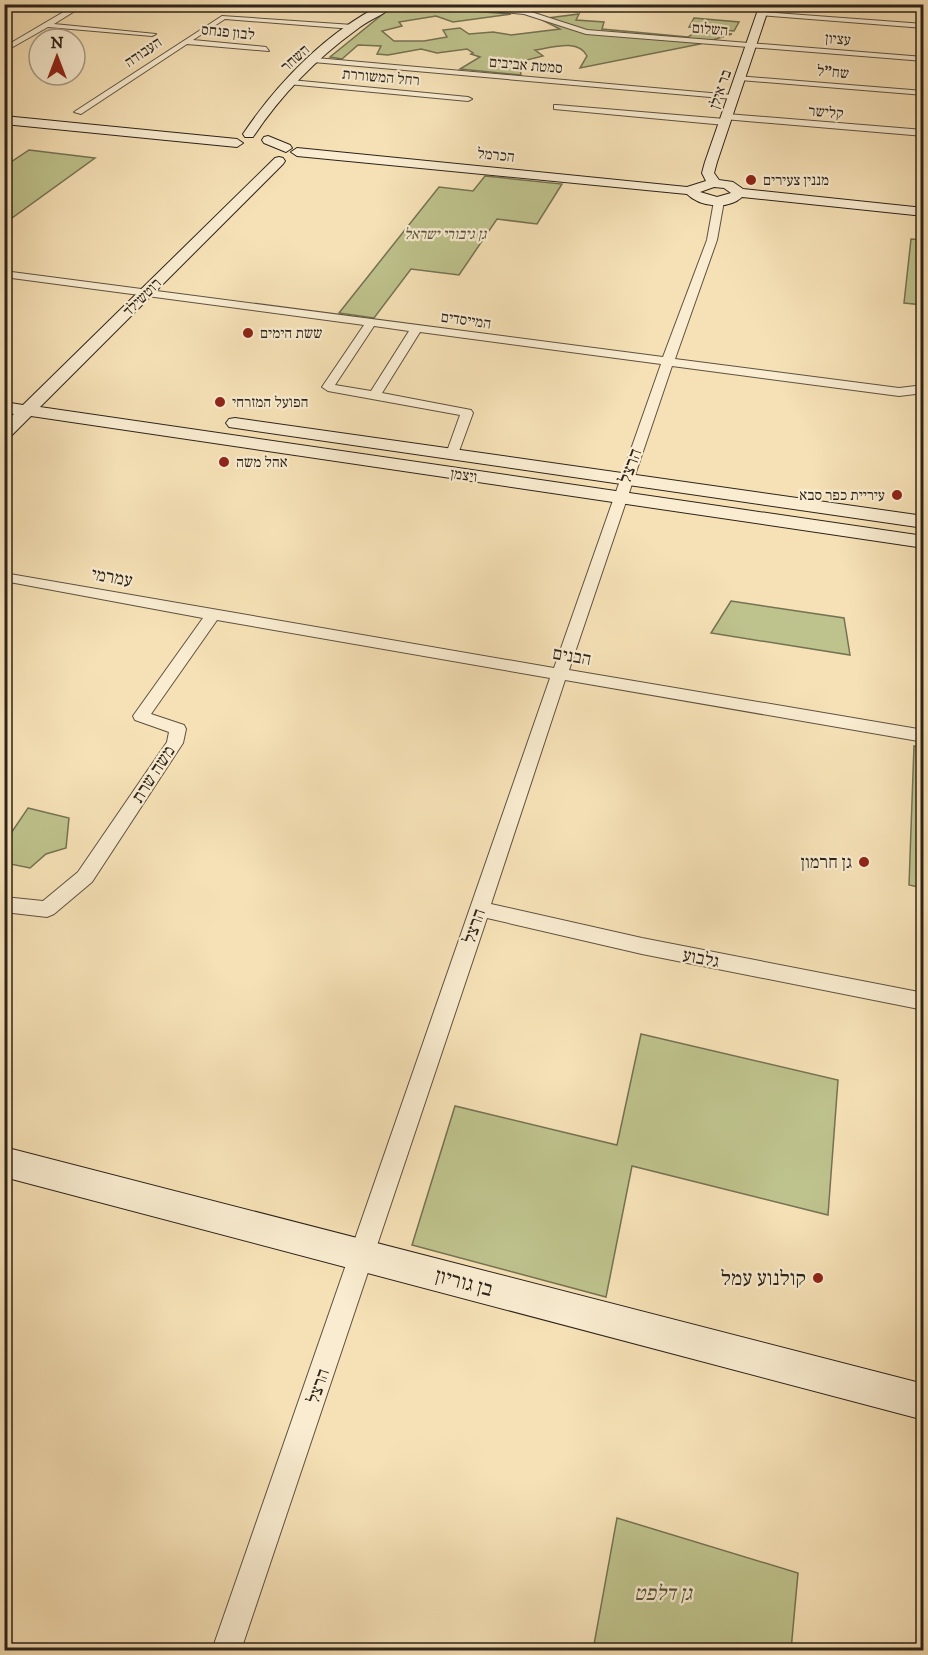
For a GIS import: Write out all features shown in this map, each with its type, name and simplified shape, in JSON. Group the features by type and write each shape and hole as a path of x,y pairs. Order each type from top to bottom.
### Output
{"street":[{"path":"4,50 83,4"},
{"path":"141,4 192,8"},
{"name":"השחר","path":"237,143 237,138 249,134 260,116 291,82 375,7 397,4"},
{"name":"השלום","path":"420,4 504,8 544,17 586,32 751,45"},
{"path":"763,9 924,26"},
{"name":"בר אילן","path":"714,183 708,173 763,9"},
{"name":"העבודה","path":"78,112 224,16 353,27"},
{"path":"46,25 152,34"},
{"name":"לבון פנחס","path":"187,42 266,49"},
{"name":"עציון","path":"751,45 924,59"},
{"name":"סמטת אביבים","path":"316,60 733,97"},
{"name":"שח\"ל","path":"740,78 924,93"},
{"name":"רחל המשוררת","path":"291,82 468,99"},
{"path":"557,107 726,120"},
{"path":"4,120 237,143 274,151"},
{"name":"קלישר","path":"726,120 924,133"},
{"path":"249,134 262,135 274,151"},
{"name":"הכרמל","path":"274,151 692,191"},
{"name":"רוטשילד","path":"4,433 146,292 274,151"},
{"path":"739,193 734,199 719,201 703,199 692,191 698,185 714,183 734,188 739,193 924,212"},
{"name":"הרצל","path":"226,1650 363,1256 625,479 712,240 719,201"},
{"name":"המייסדים","path":"4,274 898,392 924,389"},
{"path":"370,322 328,387 467,413 452,454"},
{"path":"374,396 416,328"},
{"name":"ויצמן","path":"4,390 924,522"},
{"name":"ויצמן","path":"4,407 924,542"},
{"name":"עמרמי","path":"4,577 213,615"},
{"name":"הבנים","path":"213,615 924,736"},
{"name":"משה שרת","path":"4,904 46,909 85,877 175,743 178,729 141,716 213,615"},
{"name":"גלבוע","path":"480,909 642,946 924,1002"},
{"name":"בן גוריון","path":"4,1162 924,1402"}],"green space":[{"path":"394,5 511,14 453,22 436,16 399,22 402,26 382,31 394,41 424,41 447,37 443,30 460,28 469,34 493,32 511,35 560,29 540,19 579,14 576,20 604,22 602,29 688,37 697,31 732,34 700,44 580,68 587,56 577,47 564,46 535,50 543,56 519,62 521,75 460,69 480,57 471,54 473,53 467,49 437,53 421,49 388,55 377,54 381,46 358,45 342,59 330,57"},
{"path":"694,18 739,22 734,31 689,27"},
{"path":"29,150 95,158 5,223 5,166"},
{"name":"גן גיבורי ישראל","path":"485,176 562,184 537,224 497,219 459,275 411,269 374,318 339,313 439,187 473,191"},
{"path":"911,239 923,240 923,305 904,303"},
{"path":"731,601 844,618 850,655 711,633"},
{"path":"914,746 923,748 923,888 909,885"},
{"path":"28,808 69,818 66,848 46,854 30,868 5,863 5,842"},
{"path":"641,1034 838,1080 828,1215 632,1166 606,1297 412,1245 455,1106 617,1145"},
{"name":"גן דלפט","path":"617,1518 798,1573 791,1650 593,1650"}],"place":[{"name":"מננין צעירים","path":"751,180"},
{"name":"ששת הימים","path":"248,333"},
{"name":"הפועל המזרחי","path":"220,402"},
{"name":"אהל משה","path":"224,462"},
{"name":"עיריית כפר סבא","path":"897,495"},
{"name":"גן חרמון","path":"864,862"},
{"name":"קולנוע עמל","path":"818,1278"}]}
